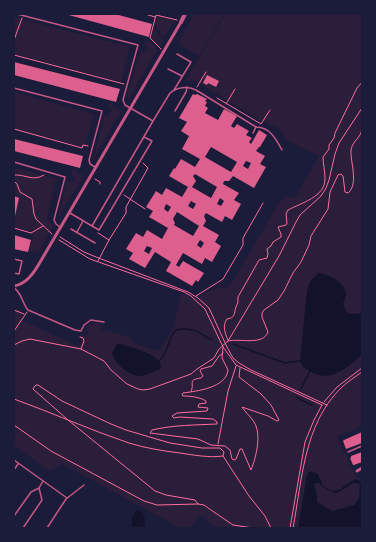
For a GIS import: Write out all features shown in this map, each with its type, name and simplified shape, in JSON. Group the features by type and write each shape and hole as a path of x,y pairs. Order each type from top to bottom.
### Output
{"street":[{"path":"14,287 22,284 31,277 70,213 185,14"},
{"path":"357,470 362,468"}],"lane":[{"path":"16,14 138,45 123,100 125,105 153,121"},
{"path":"92,226 153,121 191,62 177,54"},
{"path":"168,69 182,76"},
{"path":"174,90 187,87 195,90 256,127 261,127 272,134 282,150"},
{"path":"175,111 186,92 187,87"},
{"path":"14,88 102,111 89,160 90,164 96,168"},
{"path":"253,133 256,127"},
{"path":"70,213 99,230 152,141 144,137"},
{"path":"14,162 66,177 54,220 61,228"},
{"path":"77,232 83,221"},
{"path":"71,229 95,243"},
{"path":"14,259 22,261 19,274 14,273"},
{"path":"14,287 19,292 28,310 80,332 84,325 91,320 104,322"},
{"path":"348,452 362,446"},
{"path":"14,460 67,498"},
{"path":"14,470 18,464"},
{"path":"14,516 31,492 39,488 43,481"},
{"path":"47,528 67,498 84,485"},
{"path":"22,528 42,500 39,488"}],"path":[{"path":"145,14 156,17 156,15 181,22"},
{"path":"156,17 150,38 164,52"},
{"path":"14,40 22,18"},
{"path":"14,55 122,83"},
{"path":"195,90 206,72"},
{"path":"228,340 224,329 224,323 227,319 231,319 234,315 238,303 238,297 259,260 267,258 267,249 273,242 281,237 278,227 286,225 286,214 288,210 315,196 324,186 326,181 323,157 329,149 329,145 334,138 357,88 362,82"},
{"path":"226,104 235,89"},
{"path":"215,97 261,124 270,110"},
{"path":"14,345 30,339 81,349 104,361 111,370 128,384 143,390 150,390 191,374 214,358 219,349 223,347 279,256 300,215 321,196 329,180 339,143 362,108"},
{"path":"228,340 236,339 257,341 266,336 268,332 262,317 262,313 278,300 301,262 309,245 311,236 328,209 330,192 338,175 341,174 343,176 345,192 348,193 350,191 353,177 352,149 354,142 361,133 362,114"},
{"path":"14,129 82,148 83,145 92,147"},
{"path":"98,262 126,213 126,207 130,198 148,168 140,161"},
{"path":"14,175 33,178 42,176 47,172"},
{"path":"91,177 100,182 100,184"},
{"path":"14,181 20,192 32,200 36,219 56,236 81,254 98,262 184,292 191,296 205,310 223,347 230,359 236,365 322,405"},
{"path":"121,193 145,209"},
{"path":"195,296 223,279 243,245 243,238 263,203"},
{"path":"14,228 31,233 43,226"},
{"path":"56,236 99,259 195,296 209,308 233,358 244,367 327,405"},
{"path":"14,310 25,314"},
{"path":"14,331 28,310"},
{"path":"80,337 84,338 81,349"},
{"path":"223,347 222,358 228,370 226,377 216,385 183,393 182,395 204,400 206,403 199,404 198,407 206,407 208,408 207,411 175,413 172,416 173,418 213,419 217,422 217,424 160,428 152,430 150,433 198,439 211,445 218,445 228,448 234,460 236,459 240,449 242,449 251,470 258,433 255,423 242,407 268,416 277,421 279,420 271,405 261,394 239,378 240,368"},
{"path":"191,392 195,378 200,379 203,377 200,371 201,369 212,366 223,353"},
{"path":"217,448 228,392 236,365"},
{"path":"290,528 305,442 314,420 322,405 337,387 362,368"},
{"path":"293,528 309,443 317,422 327,405 340,389 362,372"},
{"path":"253,528 233,525 211,510 198,504 195,500 166,495 155,491 68,420 33,389 34,387 38,385 62,401 126,430 170,443 202,448 217,448 224,452 223,456 249,496 265,516 271,528"},
{"path":"14,399 131,443 188,454 223,456"},
{"path":"14,425 51,451 152,504 198,504"}],"shaded area":[{"path":"194,14 224,14 199,56 178,43"},
{"path":"225,14 362,14 362,426 337,437 356,477 362,480 362,528 216,528 201,515 189,528 173,528 175,525 62,464 50,471 14,446 14,308 21,310 23,321 78,346 88,333 87,327 94,323 102,325 101,329 130,337 133,343 159,351 174,326 181,293 202,301 200,295 219,287 229,288 280,201 286,196 295,198 319,156 286,140 280,129 263,122 197,82 185,81"},
{"path":"157,16 174,21 164,38 155,25"},
{"path":"14,17 130,47 121,82 14,54"},
{"path":"154,28 163,40 159,47 151,38"},
{"path":"145,41 155,44 157,50 128,101 127,96 140,51 146,52 148,46 144,45"},
{"path":"14,92 94,114 85,148 14,129"},
{"path":"111,103 113,104 112,107 122,110 93,160 104,116 109,117 111,111 108,105"},
{"path":"14,167 57,179 46,220 54,225 39,252 29,251 33,236 30,231 14,227"},
{"path":"77,169 76,173 84,175 58,219 67,181 74,182 75,176 71,175 72,170"},
{"path":"318,273 331,277 343,286 346,294 343,304 347,313 362,313 362,354 339,372 326,376 311,372 303,366 300,361 307,291 310,282"},
{"path":"117,344 121,344 151,355 157,359 161,368 140,376 131,374 119,365 113,357 112,353"},
{"path":"312,471 318,474 323,486 332,491 339,490 355,479 362,482 362,528 298,528 307,475","holes":["315,483 319,483 327,490 337,493 353,483 360,484 359,498 354,505 332,511 317,502"]},
{"path":"137,510 141,511 145,519 144,528 132,528 132,518"}],"building":[{"path":"65,14 115,14 152,24 149,37"},
{"path":"14,62 120,89 116,102 14,75"},
{"path":"207,75 219,81 216,87 208,83 207,85 203,83"},
{"path":"193,94 197,94 207,99 205,101 207,102 205,106 208,108 205,113 218,120 224,109 237,116 231,126 234,128 237,124 249,131 246,135 252,138 249,142 251,144 259,130 267,135 256,151 265,156 260,164 266,167 254,188 233,176 229,181 224,181 223,184 239,193 234,200 241,204 232,220 225,216 222,222 206,213 204,216 206,221 203,226 219,235 215,242 221,246 212,262 205,258 202,264 183,253 176,265 179,267 183,261 204,273 198,282 196,280 192,286 166,271 171,262 155,252 145,268 129,259 133,253 126,249 136,233 143,237 147,230 162,239 168,228 149,217 153,211 146,207 156,191 162,195 166,188 182,197 188,187 169,176 181,159 195,167 200,159 182,149 189,136 181,131 187,122 179,118","holes":["211,147 237,162 231,172 205,157","246,161 251,163 248,169 243,166","195,174 217,187 211,198 192,187 196,181 193,176","220,198 224,201 221,206 217,204","191,201 196,204 193,209 188,206","166,204 171,207 168,212 164,209","177,212 199,226 193,236 174,225 175,223 173,219","200,240 204,243 201,248 197,245","147,246 152,248 149,254 144,251"]},
{"path":"14,139 83,156 80,168 14,151"},
{"path":"14,196 19,198 15,216 14,216"},
{"path":"14,235 31,240 28,252 14,249"},
{"path":"362,432 362,443 346,449 343,441"},
{"path":"362,452 362,462 353,465 350,458 351,456"}],"waterway":[{"path":"159,361 164,355 174,332 179,329 196,331 212,340"},
{"path":"233,344 285,363 300,361"},
{"path":"301,389 310,371"},
{"path":"297,397 312,405"}]}
